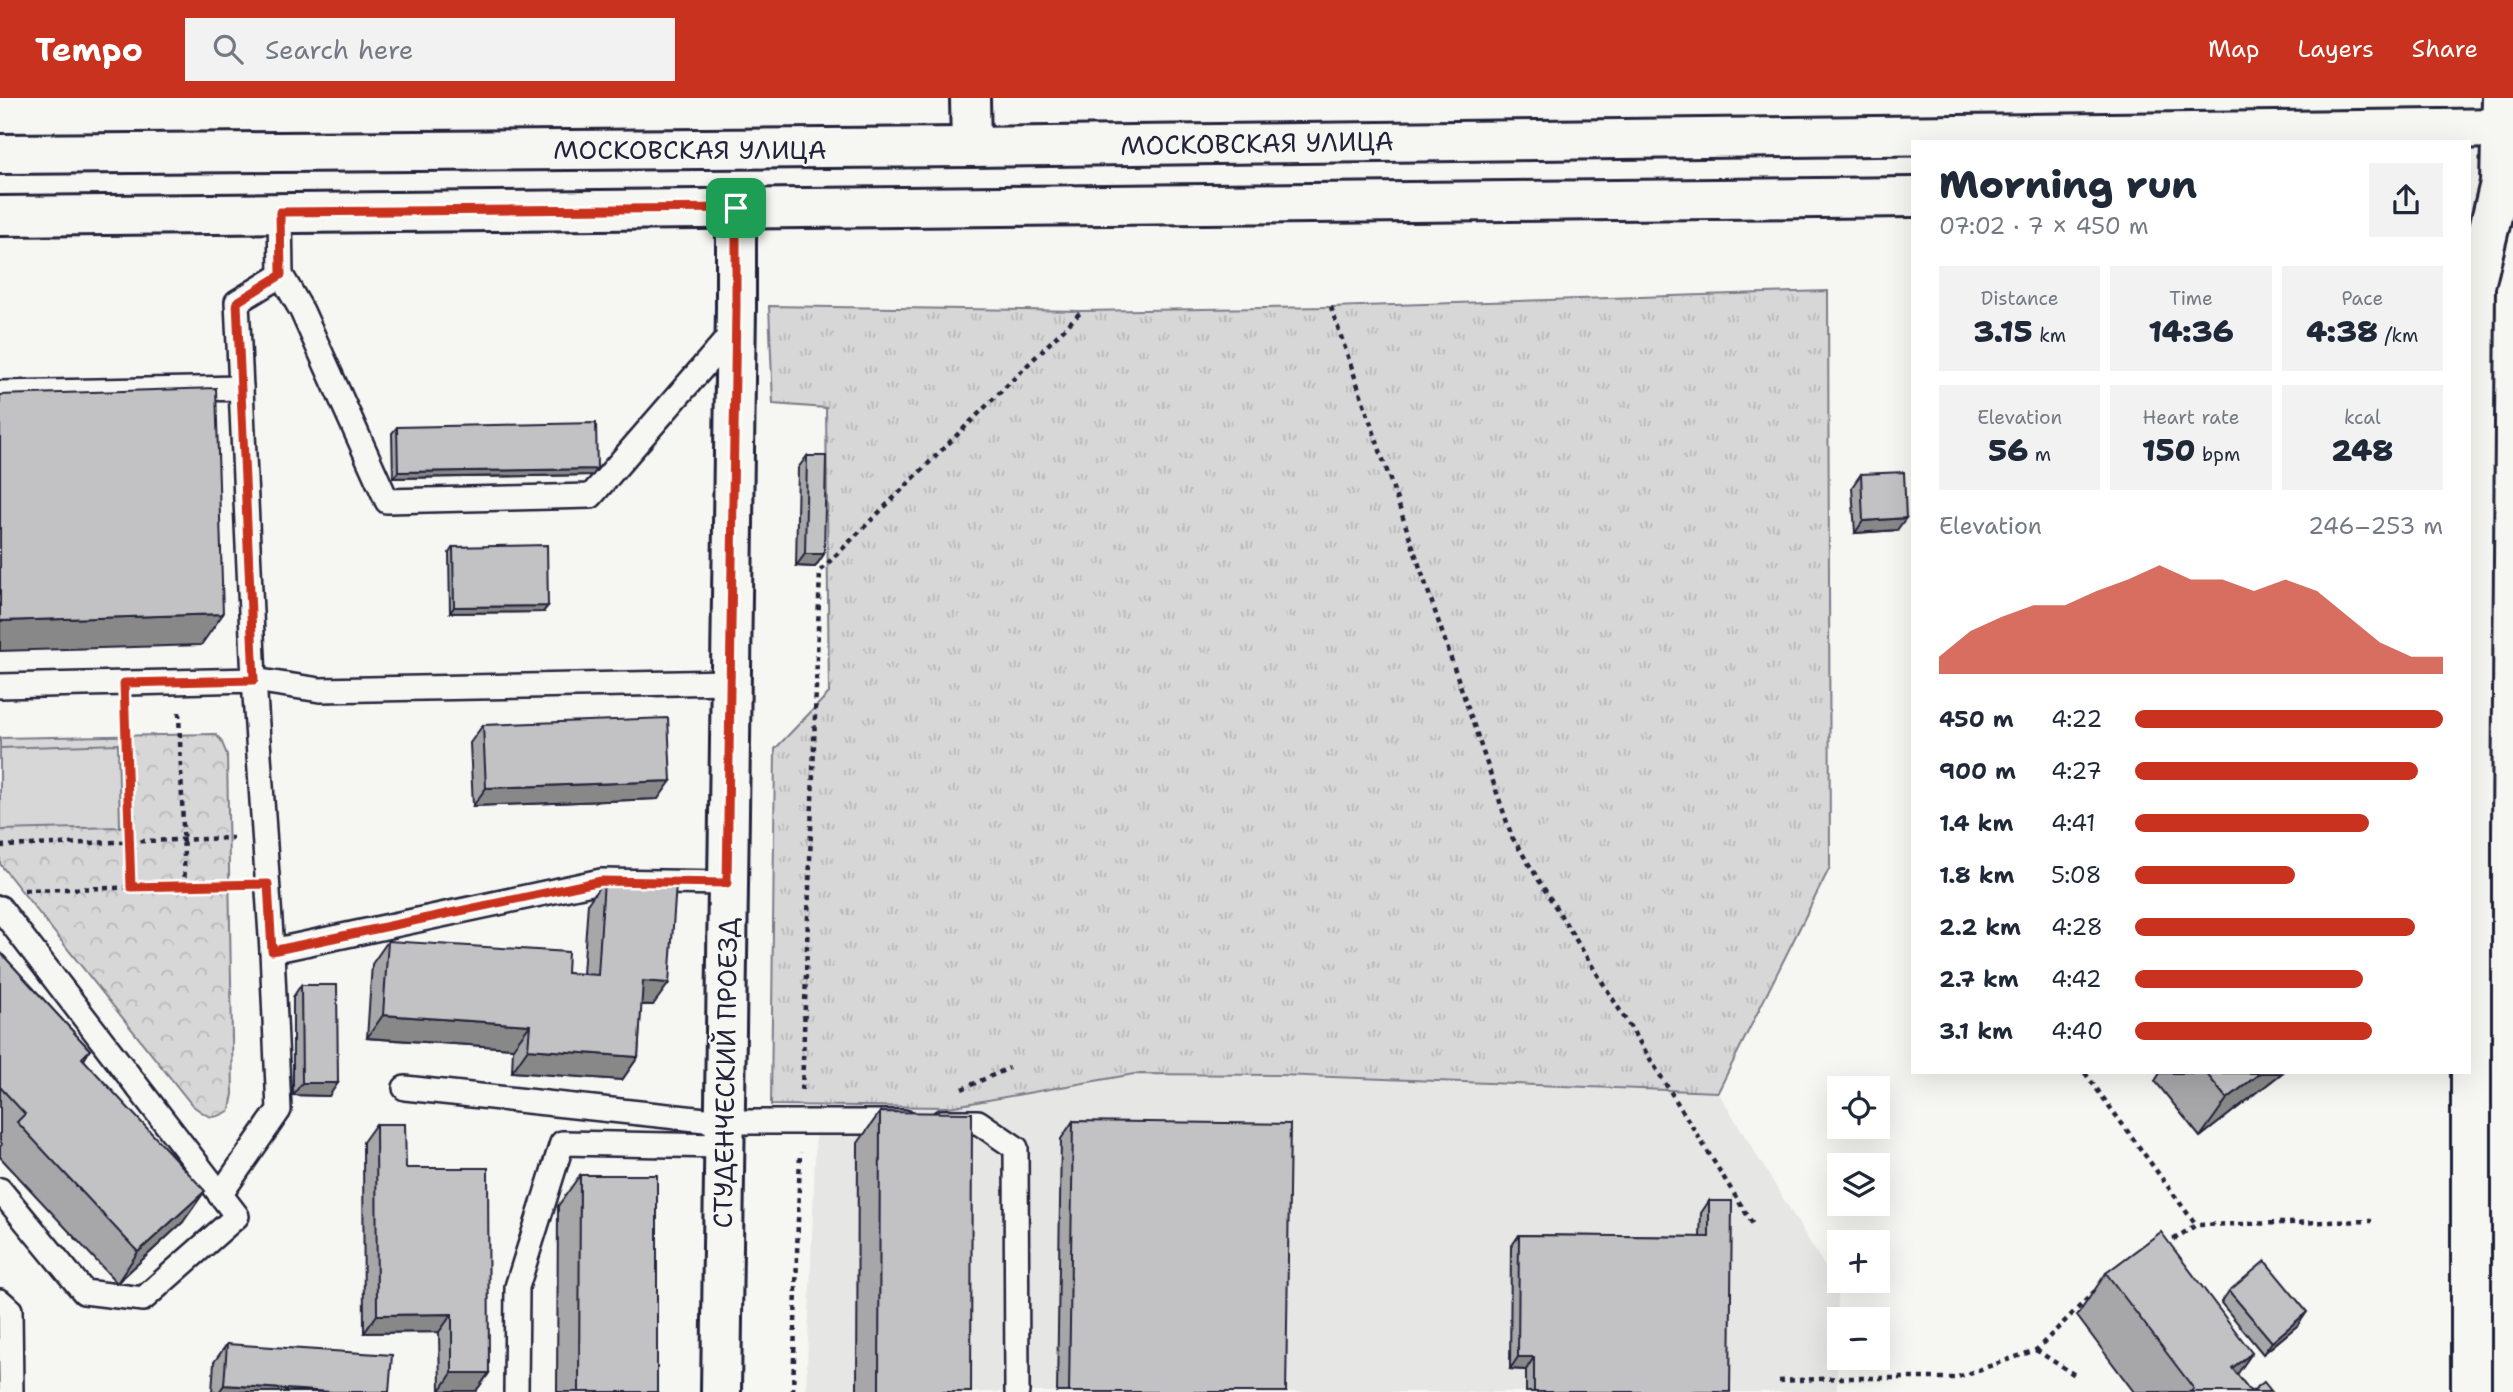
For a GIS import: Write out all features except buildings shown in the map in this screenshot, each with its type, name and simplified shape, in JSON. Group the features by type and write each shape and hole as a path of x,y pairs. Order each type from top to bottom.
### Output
{"main road":[{"path":"970,98 971,208"},
{"path":"2471,554 2472,276 2494,183 2505,118"},
{"name":"МОСКОВСКАЯ УЛИЦА","path":"0,155 971,147 2441,123 2505,118"},
{"path":"0,216 1911,197"},
{"name":"СТУДЕНЧЕСКИЙ ПРОЕЗД","path":"721,1392 736,208"},
{"path":"2470,1074 2471,1392"}],"lane":[{"path":"280,212 281,275 302,311 387,501 591,496 735,330"},
{"path":"220,1195 279,1110 272,951 254,680 237,302 281,275"},
{"path":"0,393 241,388"},
{"path":"0,686 254,680 320,690 729,682"},
{"path":"272,951 601,881 727,883"},
{"path":"0,1190 83,1292 144,1299 237,1216 7,899"},
{"path":"405,1088 724,1134"},
{"path":"516,1392 517,1286 562,1143 724,1134 801,1122 978,1122 1016,1148 1017,1392"},
{"path":"0,1301 10,1310 11,1392"}],"path":[{"path":"1331,307 1512,837 1754,1226"},
{"path":"793,1392 820,571 1082,311"},
{"path":"178,682 185,886"},
{"path":"124,683 131,887"},
{"path":"0,846 265,837"},
{"path":"7,899 131,887 268,884"},
{"path":"2086,1074 2196,1225"},
{"path":"2163,1246 2196,1225 2372,1221"},
{"path":"1779,1381 1955,1378 2036,1350 2097,1287 2108,1280"},
{"path":"2036,1350 2078,1377"}],"shaded area":[{"path":"1133,1074 1280,1075 1718,1092 1827,1270 1827,1293 1838,1293 1838,1307 1827,1307 1827,1370 1837,1370 1837,1392 806,1392 817,1106 949,1107"}],"green space":[{"path":"1828,291 1830,867 1718,1092 1280,1075 1134,1074 949,1107 771,1105 775,749 829,693 826,408 773,404 769,306 1082,311 1331,307"},
{"path":"215,734 221,740 227,755 233,1094 230,1110 214,1117 192,1105 0,864 0,738"},
{"path":"118,744 120,827 0,830 0,748"}],"route":[{"path":"736,208 727,883 601,881 272,951 268,884 131,887 124,683 254,680 237,302 281,275 280,212 736,208"}]}
